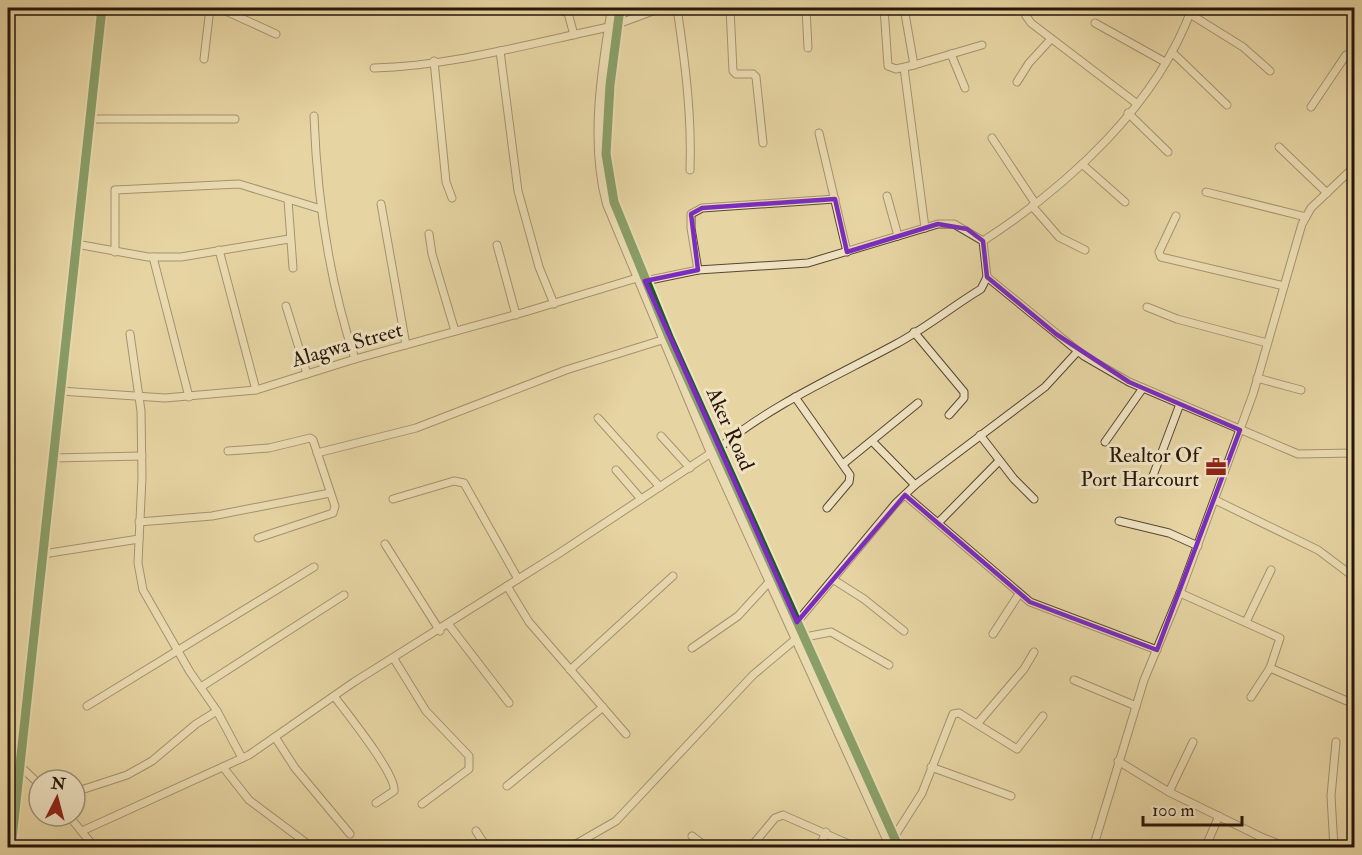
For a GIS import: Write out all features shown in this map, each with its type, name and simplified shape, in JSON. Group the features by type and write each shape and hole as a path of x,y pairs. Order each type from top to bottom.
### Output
{"street":[{"path":"10,848 102,8"},
{"path":"204,59 210,8"},
{"path":"219,8 276,34"},
{"path":"555,8 568,13 574,34"},
{"name":"Aker Road","path":"612,8 608,172 614,202 662,340 797,622 801,637"},
{"name":"Aker Road","path":"613,26 620,8"},
{"path":"374,68 402,67 526,48 574,34 613,26 661,8"},
{"path":"677,8 691,126 690,170"},
{"path":"730,8 733,71 736,74 753,74 756,77 763,143"},
{"path":"806,8 808,48"},
{"path":"884,8 890,69 904,68 982,45"},
{"path":"904,8 914,65"},
{"path":"1029,8 1026,16 1051,39 1136,104"},
{"path":"82,831 242,758 334,696 440,631 690,468 746,426 914,332 981,289 987,277 983,241 1034,205 1082,164 1136,104 1166,62 1191,11 1244,47 1270,71"},
{"path":"1095,23 1166,62"},
{"path":"1017,82 1051,39"},
{"path":"500,51 518,191 539,267 554,304"},
{"path":"1172,52 1227,105"},
{"path":"951,54 965,88"},
{"path":"1311,107 1346,55 1354,54"},
{"path":"434,62 446,182 452,198"},
{"path":"904,68 925,228"},
{"path":"1128,113 1168,152"},
{"path":"314,116 321,209 337,302 355,358"},
{"path":"90,119 236,119"},
{"path":"819,133 847,252"},
{"path":"992,138 1034,205 1059,237 1084,250"},
{"path":"1279,147 1328,193"},
{"path":"1082,164 1125,202"},
{"path":"1093,848 1136,706 1215,500 1257,378 1306,217 1354,167"},
{"path":"115,252 115,190 239,184 321,209"},
{"path":"1206,192 1306,217"},
{"path":"887,196 898,236"},
{"path":"698,270 691,214 702,208 835,199"},
{"path":"288,200 289,239 293,268"},
{"path":"381,204 406,345"},
{"path":"1176,216 1159,252 1161,257 1284,286"},
{"name":"Alagwa Street","path":"60,391 139,397 189,397 256,390 355,358 641,279 698,270 808,263 925,228 954,224 983,241"},
{"path":"429,234 432,254 455,331"},
{"path":"76,244 153,257 181,257 289,239"},
{"path":"497,245 516,315"},
{"path":"219,250 256,390"},
{"path":"153,257 189,397"},
{"path":"987,277 1078,351 1143,388 1180,405 1201,410 1239,430 1298,454 1354,453"},
{"name":"Aker Road","path":"641,279 771,581 801,637 891,848"},
{"path":"286,306 307,374"},
{"path":"1147,307 1177,319 1267,344"},
{"path":"914,332 964,392 964,398 949,415"},
{"path":"130,334 139,397 142,456 138,563 143,590 178,652 217,711 242,758"},
{"path":"317,453 416,428 566,370 662,340"},
{"path":"797,622 915,485 1046,387 1078,351"},
{"path":"1257,378 1301,390"},
{"path":"1105,442 1143,388"},
{"path":"795,398 843,464 850,479 827,508"},
{"path":"843,464 918,403"},
{"path":"1151,481 1180,405"},
{"path":"598,418 660,487"},
{"path":"980,435 999,461 1034,499"},
{"path":"661,436 690,468"},
{"path":"228,451 269,448 310,438 317,453 335,506 333,513 258,538"},
{"path":"872,441 915,485"},
{"path":"53,458 142,456"},
{"path":"938,523 999,461"},
{"path":"616,470 641,499"},
{"path":"393,499 454,481 464,483 518,579"},
{"path":"140,522 212,516 330,493"},
{"path":"905,495 1020,594 1047,610 1078,619 1156,650"},
{"path":"1215,500 1318,550 1354,577"},
{"path":"1119,521 1169,533 1198,546"},
{"path":"43,554 139,539"},
{"path":"385,543 440,631"},
{"path":"87,706 314,567"},
{"path":"1246,622 1271,570"},
{"path":"570,670 673,576"},
{"path":"834,580 864,598 904,631"},
{"path":"692,648 738,616 771,581"},
{"path":"507,586 529,622 626,734"},
{"path":"1180,593 1280,639 1270,668 1251,697"},
{"path":"993,634 1020,594"},
{"path":"201,687 344,595"},
{"path":"448,625 509,703"},
{"path":"569,848 616,821 753,675 801,637 831,632 890,664"},
{"path":"978,723 1024,669 1034,652"},
{"path":"394,659 426,711 469,756 469,769 422,804"},
{"path":"1270,668 1354,704"},
{"name":"Aker Road","path":"817,676 899,848"},
{"path":"1074,680 1136,706"},
{"path":"334,696 366,738 393,783 394,792 376,803"},
{"path":"507,786 603,707"},
{"path":"87,788 127,775 144,766 196,724 217,711"},
{"path":"894,837 922,793 953,714 959,713 978,723 1017,749 1042,716"},
{"path":"275,737 295,768 350,834"},
{"path":"1169,792 1193,742"},
{"path":"1334,848 1330,796 1336,742"},
{"path":"8,753 21,754"},
{"path":"1118,761 1169,792 1261,837 1289,848"},
{"path":"8,765 20,766 27,773"},
{"path":"223,767 249,800 313,848"},
{"path":"931,767 1011,796"},
{"path":"8,791 18,787"},
{"path":"750,848 775,818 783,815 856,847"},
{"path":"1205,848 1219,816"},
{"path":"79,828 95,848"},
{"path":"476,831 487,848"},
{"path":"819,848 826,832"},
{"path":"692,836 708,848"}],"highlighted area":[{"path":"835,199 847,252 938,224 967,229 983,241 987,277 1056,334 1129,382 1240,430 1157,650 1030,602 905,495 797,622 645,281 698,270 691,214 702,208"}],"cycle path":[{"path":"11,848 102,8"},
{"path":"620,8 610,85 606,154 614,202 669,337 899,848"}],"place":[{"name":"Realtor Of Port Harcourt","path":"1216,467"}]}
